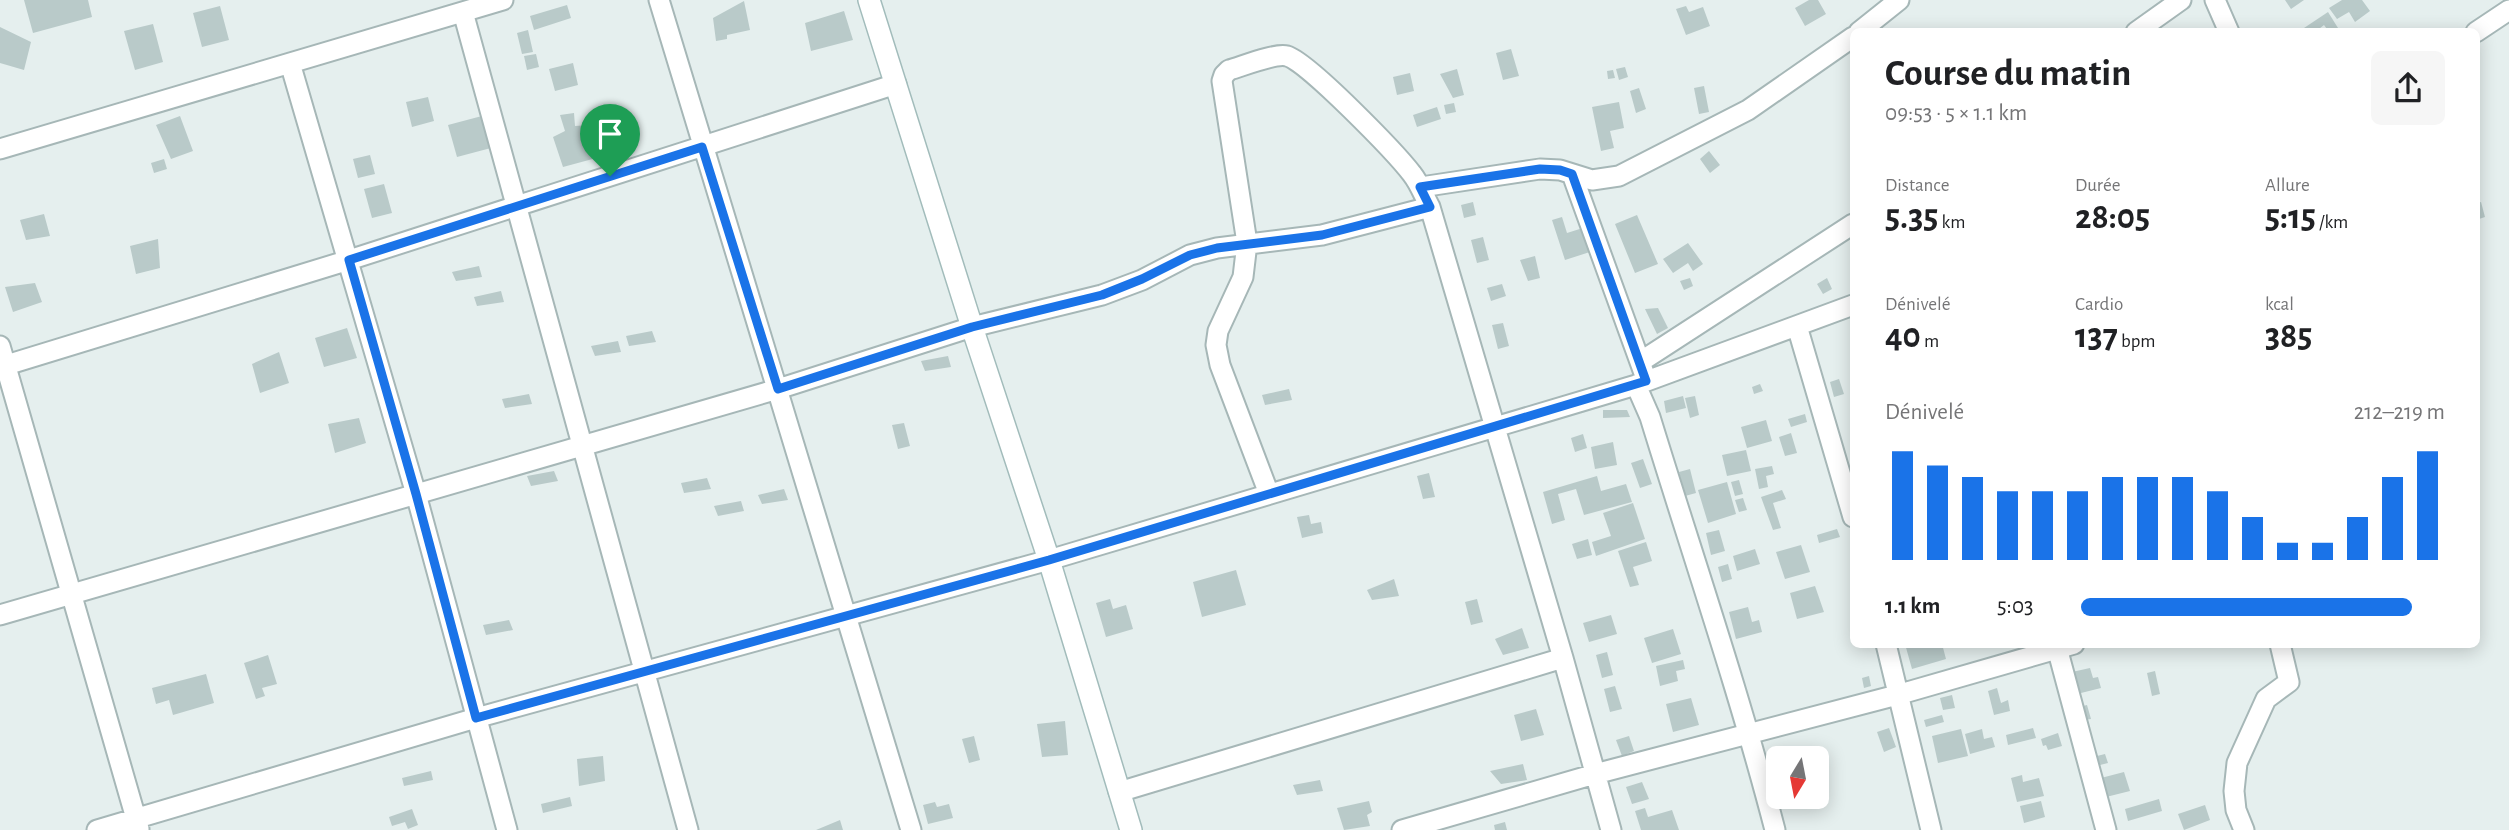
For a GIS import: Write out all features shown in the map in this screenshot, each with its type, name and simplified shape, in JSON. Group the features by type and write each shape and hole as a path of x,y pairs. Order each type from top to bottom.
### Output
{"main road":[{"path":"869,0 1049,560 1131,830"}],"street":[{"path":"0,149 503,0"},
{"path":"659,0 911,830"},
{"path":"1868,28 1899,0"},
{"path":"2142,28 2181,0"},
{"path":"2215,0 2227,28"},
{"path":"2480,29 2509,10"},
{"path":"463,12 688,830"},
{"path":"1420,187 1540,169 1560,170 1592,180 1619,176 1748,110 1850,43"},
{"path":"1269,494 1220,365 1216,345 1223,318 1243,277 1247,243 1222,81 1230,70 1282,55 1296,60 1329,88 1412,174 1430,207 1611,830"},
{"path":"290,63 416,494 507,830"},
{"path":"138,824 2,359 349,260 896,84"},
{"path":"1572,174 1641,376 1650,417 1749,732 1775,830"},
{"path":"0,615 778,389 972,327 1102,295 1190,255 1247,243 1322,235 1430,207"},
{"path":"1641,376 1850,226"},
{"path":"97,830 138,824 476,718 1049,560 1495,426 1850,306"},
{"path":"1797,326 1850,507"},
{"path":"1887,648 1931,830"},
{"path":"1402,830 1446,824 1595,774 1898,695 2055,648"},
{"path":"2062,648 2106,830"},
{"path":"2244,830 2236,810 2234,791 2237,763 2266,699 2289,682 2281,648"},
{"path":"1119,792 1563,659"}],"building":[{"path":"24,0 88,0 92,17 33,33"},
{"path":"1809,0 1818,0 1826,14 1805,26 1795,8"},
{"path":"2285,0 2304,0 2291,9"},
{"path":"2342,0 2362,0 2370,11 2355,22 2349,12 2337,19 2329,8"},
{"path":"744,1 750,30 727,35 727,39 716,41 713,18"},
{"path":"567,5 571,18 534,30 530,16"},
{"path":"220,6 229,40 202,47 193,13"},
{"path":"1686,6 1689,12 1703,7 1710,26 1686,35 1676,9"},
{"path":"844,11 853,40 811,51 805,23"},
{"path":"2328,12 2338,28 2326,28 2324,25 2320,28 2304,28"},
{"path":"153,24 163,62 135,70 124,31"},
{"path":"0,27 31,42 24,70 0,63"},
{"path":"528,30 533,52 522,54 517,33"},
{"path":"1511,49 1519,76 1503,80 1496,53"},
{"path":"536,54 539,67 527,70 524,56"},
{"path":"573,63 578,85 555,91 549,69"},
{"path":"1625,67 1628,77 1619,80 1616,69"},
{"path":"1457,69 1464,95 1453,98 1440,74"},
{"path":"1613,70 1615,78 1608,79 1607,71"},
{"path":"1410,73 1414,91 1397,95 1393,77"},
{"path":"1704,86 1709,112 1699,114 1694,88"},
{"path":"1639,88 1646,109 1636,113 1630,91"},
{"path":"428,97 434,121 412,127 406,102"},
{"path":"1619,102 1624,128 1610,131 1614,148 1601,151 1592,107"},
{"path":"1454,103 1456,112 1446,114 1444,105"},
{"path":"1437,107 1441,119 1417,127 1413,115"},
{"path":"497,112 506,144 457,157 448,125"},
{"path":"574,113 575,126 590,125 600,157 563,167 553,137 565,131 560,115"},
{"path":"180,116 193,151 171,159 156,125"},
{"path":"1709,151 1720,165 1710,173 1700,159"},
{"path":"370,155 375,174 358,178 353,159"},
{"path":"164,159 167,169 154,173 151,163"},
{"path":"384,184 392,213 372,218 364,189"},
{"path":"1473,202 1476,215 1464,218 1461,205"},
{"path":"2480,202 2485,217 2480,219"},
{"path":"44,214 50,236 26,240 20,220"},
{"path":"1637,215 1658,264 1635,273 1615,224"},
{"path":"1562,217 1567,233 1586,227 1593,251 1565,260 1552,220"},
{"path":"1483,237 1489,260 1477,263 1471,240"},
{"path":"158,239 160,268 136,274 130,246"},
{"path":"1688,243 1703,264 1693,271 1688,263 1673,273 1663,259"},
{"path":"1535,256 1540,278 1528,281 1520,260"},
{"path":"479,266 482,277 456,281 452,272"},
{"path":"1690,278 1693,286 1684,290 1680,281"},
{"path":"1827,278 1832,289 1823,294 1817,284"},
{"path":"35,283 42,302 13,312 5,287"},
{"path":"1502,284 1506,296 1491,301 1487,288"},
{"path":"501,291 504,302 477,306 474,297"},
{"path":"1658,308 1668,328 1657,334 1645,309"},
{"path":"1503,323 1509,346 1498,349 1492,325"},
{"path":"347,328 357,358 324,367 315,338"},
{"path":"652,331 656,342 629,346 626,336"},
{"path":"618,341 621,352 595,356 591,346"},
{"path":"279,352 289,383 260,393 252,364"},
{"path":"948,356 951,367 925,371 921,361"},
{"path":"1839,379 1844,394 1834,397 1830,382"},
{"path":"1760,384 1763,391 1754,394 1752,387"},
{"path":"1289,389 1292,400 1265,405 1262,395"},
{"path":"529,394 532,404 505,408 502,399"},
{"path":"1683,396 1686,408 1666,413 1664,401"},
{"path":"1695,396 1699,415 1690,418 1685,398"},
{"path":"1603,410 1627,410 1630,417 1603,418"},
{"path":"1805,414 1807,422 1791,427 1788,419"},
{"path":"359,418 366,443 335,453 328,424"},
{"path":"1766,420 1772,441 1747,448 1741,427"},
{"path":"904,423 910,446 898,449 892,425"},
{"path":"1791,433 1797,453 1785,456 1779,437"},
{"path":"1583,434 1587,448 1575,452 1571,438"},
{"path":"1613,442 1617,465 1595,469 1591,447"},
{"path":"1746,450 1751,471 1727,476 1722,455"},
{"path":"1643,459 1652,484 1640,488 1631,463"},
{"path":"1772,466 1774,474 1766,476 1768,487 1759,489 1755,469"},
{"path":"1690,469 1696,493 1685,496 1679,472"},
{"path":"554,471 558,481 531,486 527,476"},
{"path":"1429,473 1435,497 1423,499 1417,476"},
{"path":"1597,476 1601,491 1626,484 1632,502 1584,515 1576,489 1558,494 1565,520 1552,524 1543,492"},
{"path":"707,478 711,489 684,493 681,483"},
{"path":"1739,480 1743,494 1735,496 1731,482"},
{"path":"1727,482 1736,514 1708,523 1698,490"},
{"path":"784,489 788,500 762,504 758,495"},
{"path":"1782,490 1786,499 1773,503 1781,528 1773,530 1761,497"},
{"path":"1743,498 1747,510 1739,512 1735,500"},
{"path":"741,501 744,511 718,516 714,506"},
{"path":"1633,503 1645,539 1596,556 1592,542 1611,536 1603,513"},
{"path":"1309,515 1311,524 1321,522 1323,533 1302,538 1297,517"},
{"path":"1837,529 1840,537 1819,543 1817,535"},
{"path":"1719,530 1725,551 1711,555 1706,533"},
{"path":"1588,539 1592,555 1577,559 1572,544"},
{"path":"1646,542 1652,561 1633,567 1639,585 1630,587 1618,551"},
{"path":"1801,545 1810,572 1785,579 1776,552"},
{"path":"1755,549 1760,564 1737,571 1733,556"},
{"path":"1728,564 1732,579 1722,582 1718,567"},
{"path":"1236,570 1246,605 1202,617 1193,582"},
{"path":"1394,579 1399,596 1372,600 1367,590"},
{"path":"1815,586 1824,612 1797,619 1790,593"},
{"path":"1110,599 1113,609 1126,605 1133,629 1106,637 1096,603"},
{"path":"1477,599 1483,622 1471,625 1465,602"},
{"path":"1748,607 1752,622 1759,620 1762,632 1736,639 1729,612"},
{"path":"1611,615 1617,634 1589,642 1583,623"},
{"path":"509,620 513,630 486,635 483,625"},
{"path":"1522,628 1529,648 1503,655 1495,639"},
{"path":"1673,629 1681,654 1652,663 1644,638"},
{"path":"1906,648 1943,648 1946,659 1912,669"},
{"path":"1607,652 1613,675 1602,678 1596,655"},
{"path":"268,655 277,684 262,688 265,696 256,699 244,663"},
{"path":"1683,660 1685,669 1676,671 1678,681 1660,686 1656,666"},
{"path":"2090,668 2093,678 2098,677 2101,688 2077,694 2072,672"},
{"path":"2155,671 2160,694 2152,696 2147,673"},
{"path":"206,674 214,703 173,715 169,700 156,704 152,688"},
{"path":"1869,676 1871,686 1864,688 1862,678"},
{"path":"1615,686 1622,709 1610,712 1604,689"},
{"path":"1997,688 2001,703 2008,700 2010,711 1994,715 1988,691"},
{"path":"1952,695 1955,708 1943,710 1940,698"},
{"path":"1691,698 1699,725 1673,732 1666,704"},
{"path":"2087,705 2091,719 2083,720 2079,707"},
{"path":"1536,709 1544,735 1521,741 1514,715"},
{"path":"1942,715 1944,722 1926,727 1924,720"},
{"path":"1065,721 1068,755 1042,757 1037,724"},
{"path":"1889,728 1896,747 1884,752 1877,732"},
{"path":"2033,728 2036,738 2008,745 2006,735"},
{"path":"1961,729 1968,756 1938,763 1932,736"},
{"path":"1982,729 1984,739 1992,737 1995,747 1970,754 1965,734"},
{"path":"2058,733 2062,746 2048,750 2046,745 2043,746 2041,739"},
{"path":"974,736 980,760 969,763 962,739"},
{"path":"1629,736 1634,751 1622,756 1616,740"},
{"path":"2105,754 2108,763 2096,766 2093,757"},
{"path":"603,756 605,781 579,786 577,759"},
{"path":"1523,764 1527,780 1501,784 1490,771"},
{"path":"431,771 433,780 404,786 402,778"},
{"path":"2124,772 2130,791 2106,797 2101,778"},
{"path":"2022,775 2023,782 2039,778 2044,796 2017,802 2011,778"},
{"path":"1320,780 1323,791 1297,795 1293,785"},
{"path":"1642,782 1649,799 1632,804 1626,787"},
{"path":"570,797 572,806 543,813 541,804"},
{"path":"2159,799 2162,811 2128,821 2125,809"},
{"path":"1369,801 1372,812 1367,815 1370,826 1344,830 1337,808"},
{"path":"2041,801 2045,817 2024,823 2020,806"},
{"path":"935,802 937,807 949,804 953,818 928,824 923,805"},
{"path":"2205,805 2210,820 2184,830 2178,814"},
{"path":"1645,808 1648,817 1672,810 1679,830 1641,830 1635,811"},
{"path":"412,809 418,825 408,829 405,822 392,826 389,817"},
{"path":"840,820 843,830 816,830"},
{"path":"1505,822 1507,830 1495,830 1494,825"}],"route":[{"path":"702,147 778,389 972,327 1102,295 1190,255 1247,243 1322,235 1430,207 1420,187 1518,171 1560,170 1572,174 1646,381 1049,560 476,718 349,260 610,176 702,147"}]}
